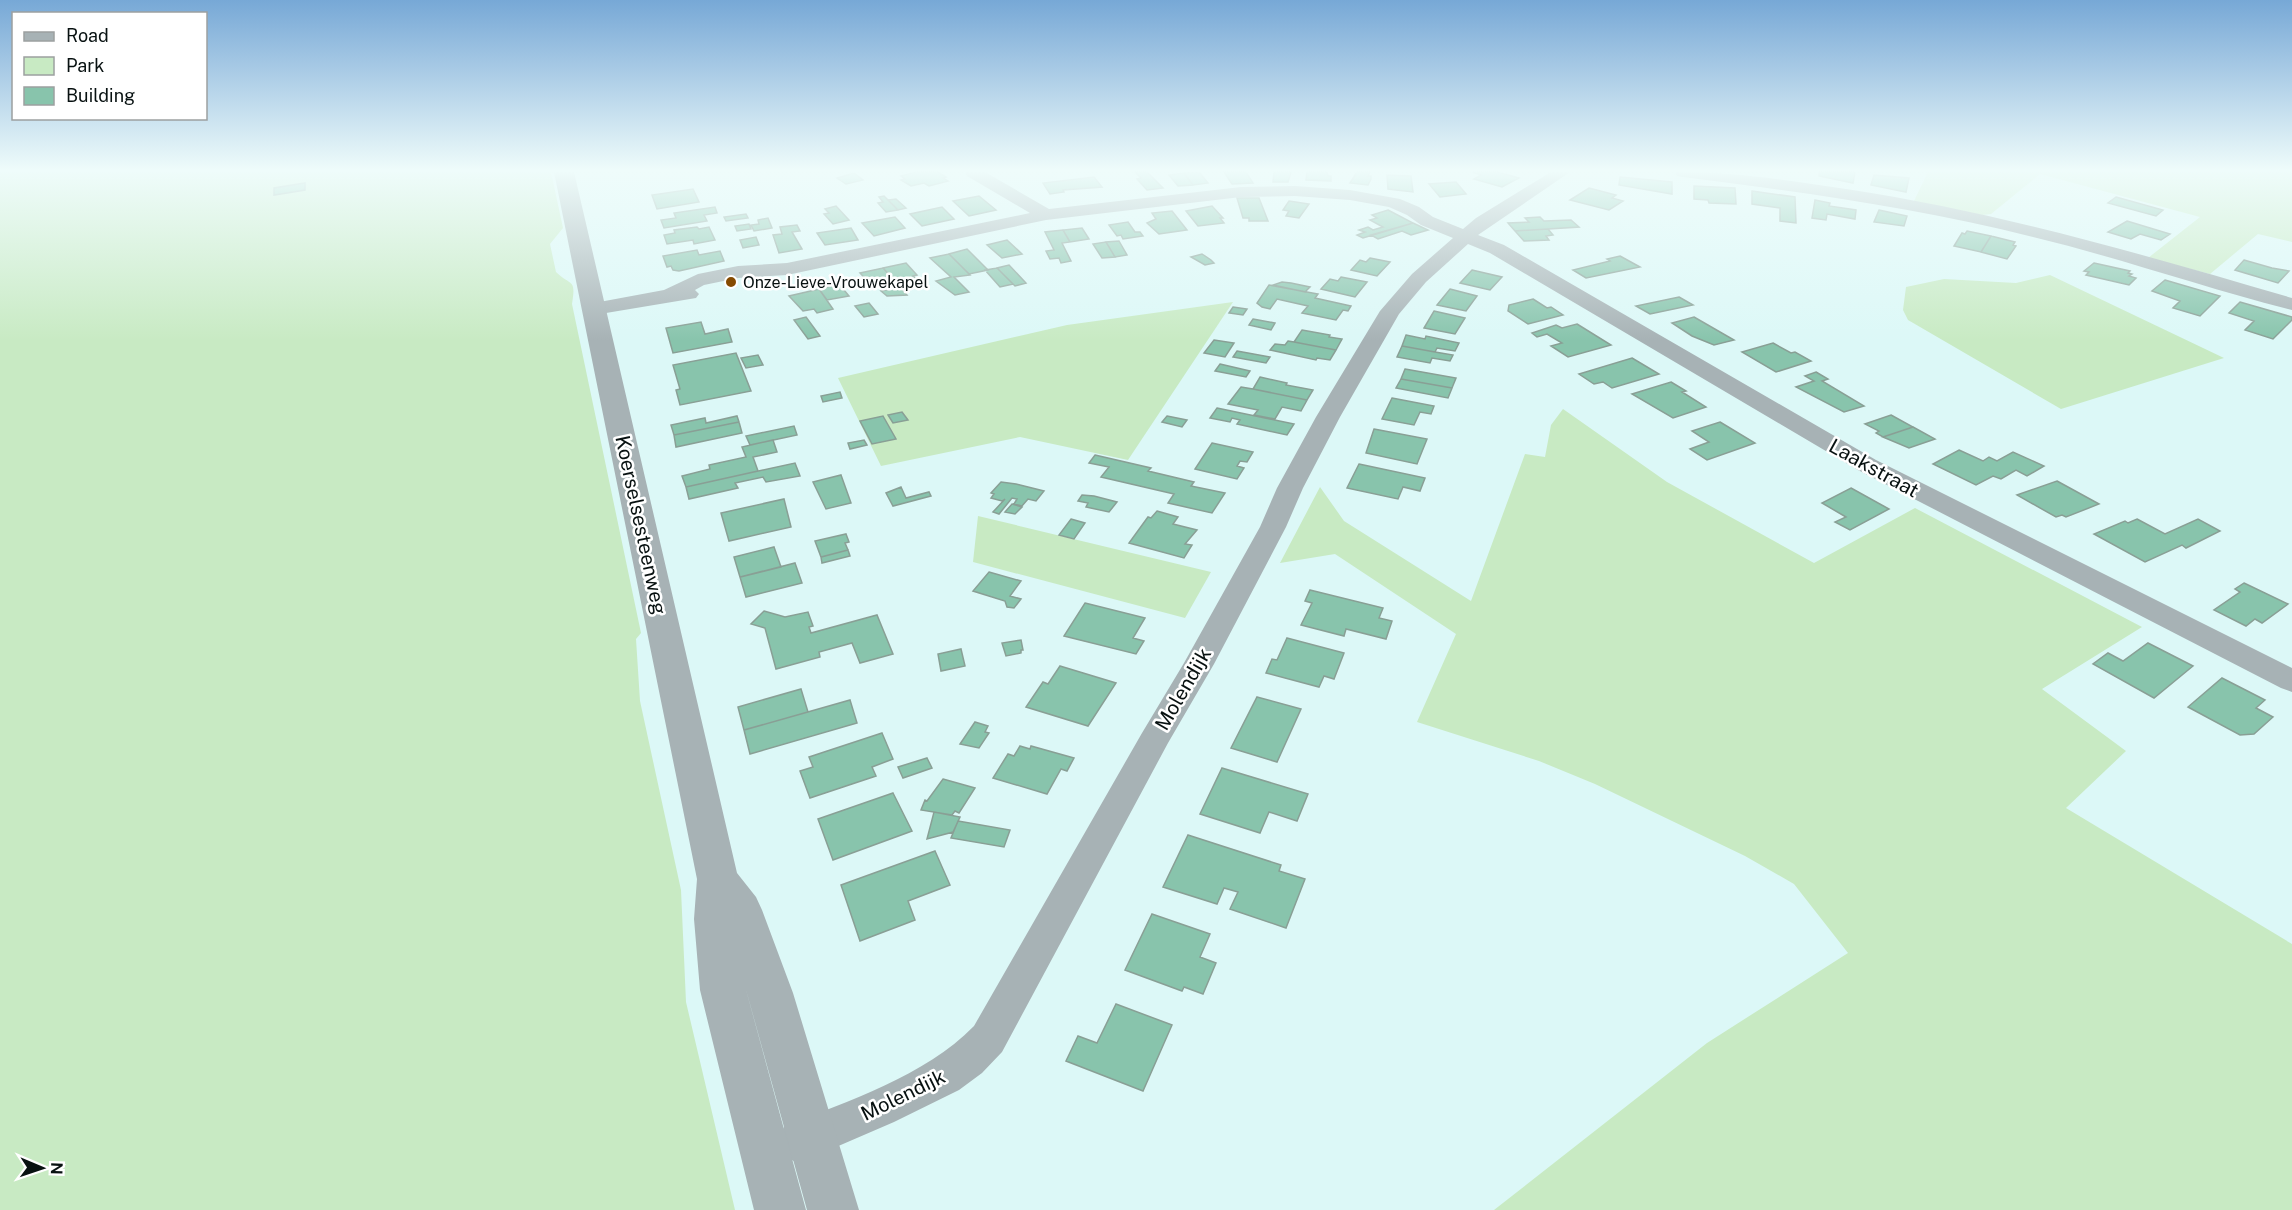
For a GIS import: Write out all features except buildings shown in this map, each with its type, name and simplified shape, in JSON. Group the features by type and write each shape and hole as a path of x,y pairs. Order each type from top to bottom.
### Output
{"street":[{"name":"Koerselsesteenweg","path":"576,228 718,879 715,919 723,990 780,1210"},
{"name":"Laakstraat","path":"594,309 670,295 708,294 746,287 787,269 981,228"},
{"name":"Laakstraat","path":"1448,228 1497,249 1867,465 2292,681"},
{"name":"Molendijk","path":"765,1156 879,1108 944,1076 969,1060 988,1039 1153,741 1199,664 1273,527 1290,488 1322,427 1376,334 1401,296 1474,228"},
{"path":"2038,228 2292,304"},
{"name":"Koerselsesteenweg","path":"718,879 741,910 770,993 833,1210"}],"green space":[{"path":"0,228 563,228 550,244 556,272 573,286 572,304 641,633 636,639 640,701 681,890 686,1002 735,1210 0,1210"},
{"path":"2185,228 2292,228 2292,242 2258,234 2210,274 2148,258"},
{"path":"2050,275 2224,358 2061,409 1908,320 1903,310 1906,287 1944,279 2016,283"},
{"path":"1233,302 1128,460 1020,437 881,466 838,378 1067,325"},
{"path":"1563,409 1667,482 1814,563 1915,508 2142,627 2042,689 2126,751 2066,808 2292,944 2292,1210 1494,1210 1707,1043 1848,953 1794,884 1745,856 1595,784 1539,761 1417,722 1456,634 1335,554 1280,563 1320,487 1344,521 1471,601 1525,454 1545,457 1551,425"},
{"path":"978,516 1211,572 1185,618 973,562"}],"place":[{"name":"Onze-Lieve-Vrouwekapel","path":"731,282"}]}
